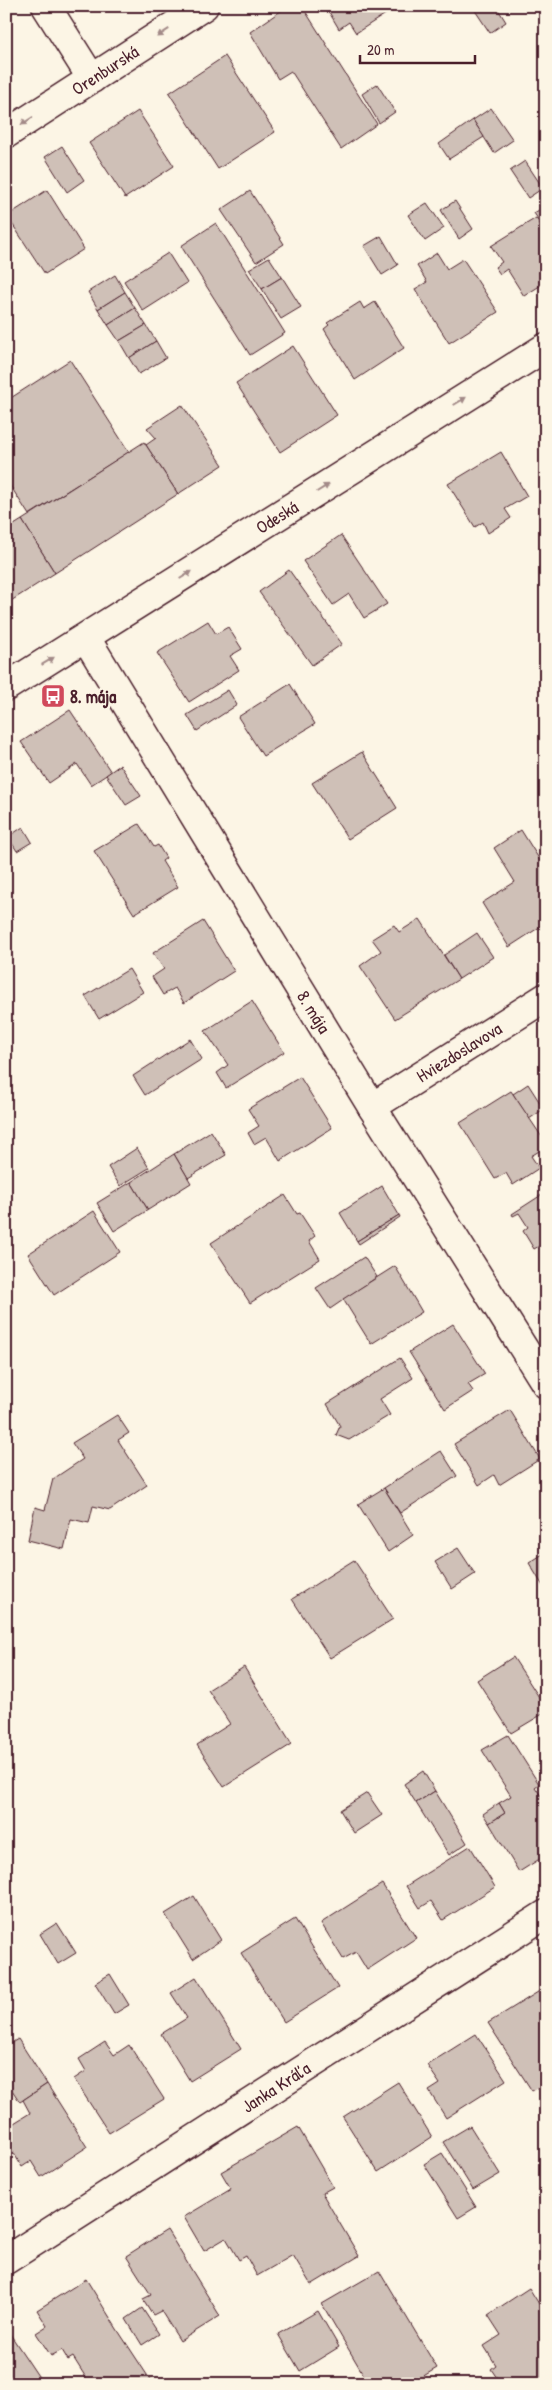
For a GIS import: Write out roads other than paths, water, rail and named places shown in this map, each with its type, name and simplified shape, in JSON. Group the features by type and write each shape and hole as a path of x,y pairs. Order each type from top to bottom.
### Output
{"street":[{"path":"46,6 92,79"},
{"name":"Orenburská","path":"6,134 204,6"},
{"name":"Odeská","path":"6,687 546,346"},
{"name":"8. mája","path":"86,638 372,1107 546,1384"},
{"name":"Hviezdoslavova","path":"372,1107 546,998"},
{"name":"Janka Kráľa","path":"6,2260 546,1914"}],"place":[{"name":"8. mája","path":"53,696"}]}
